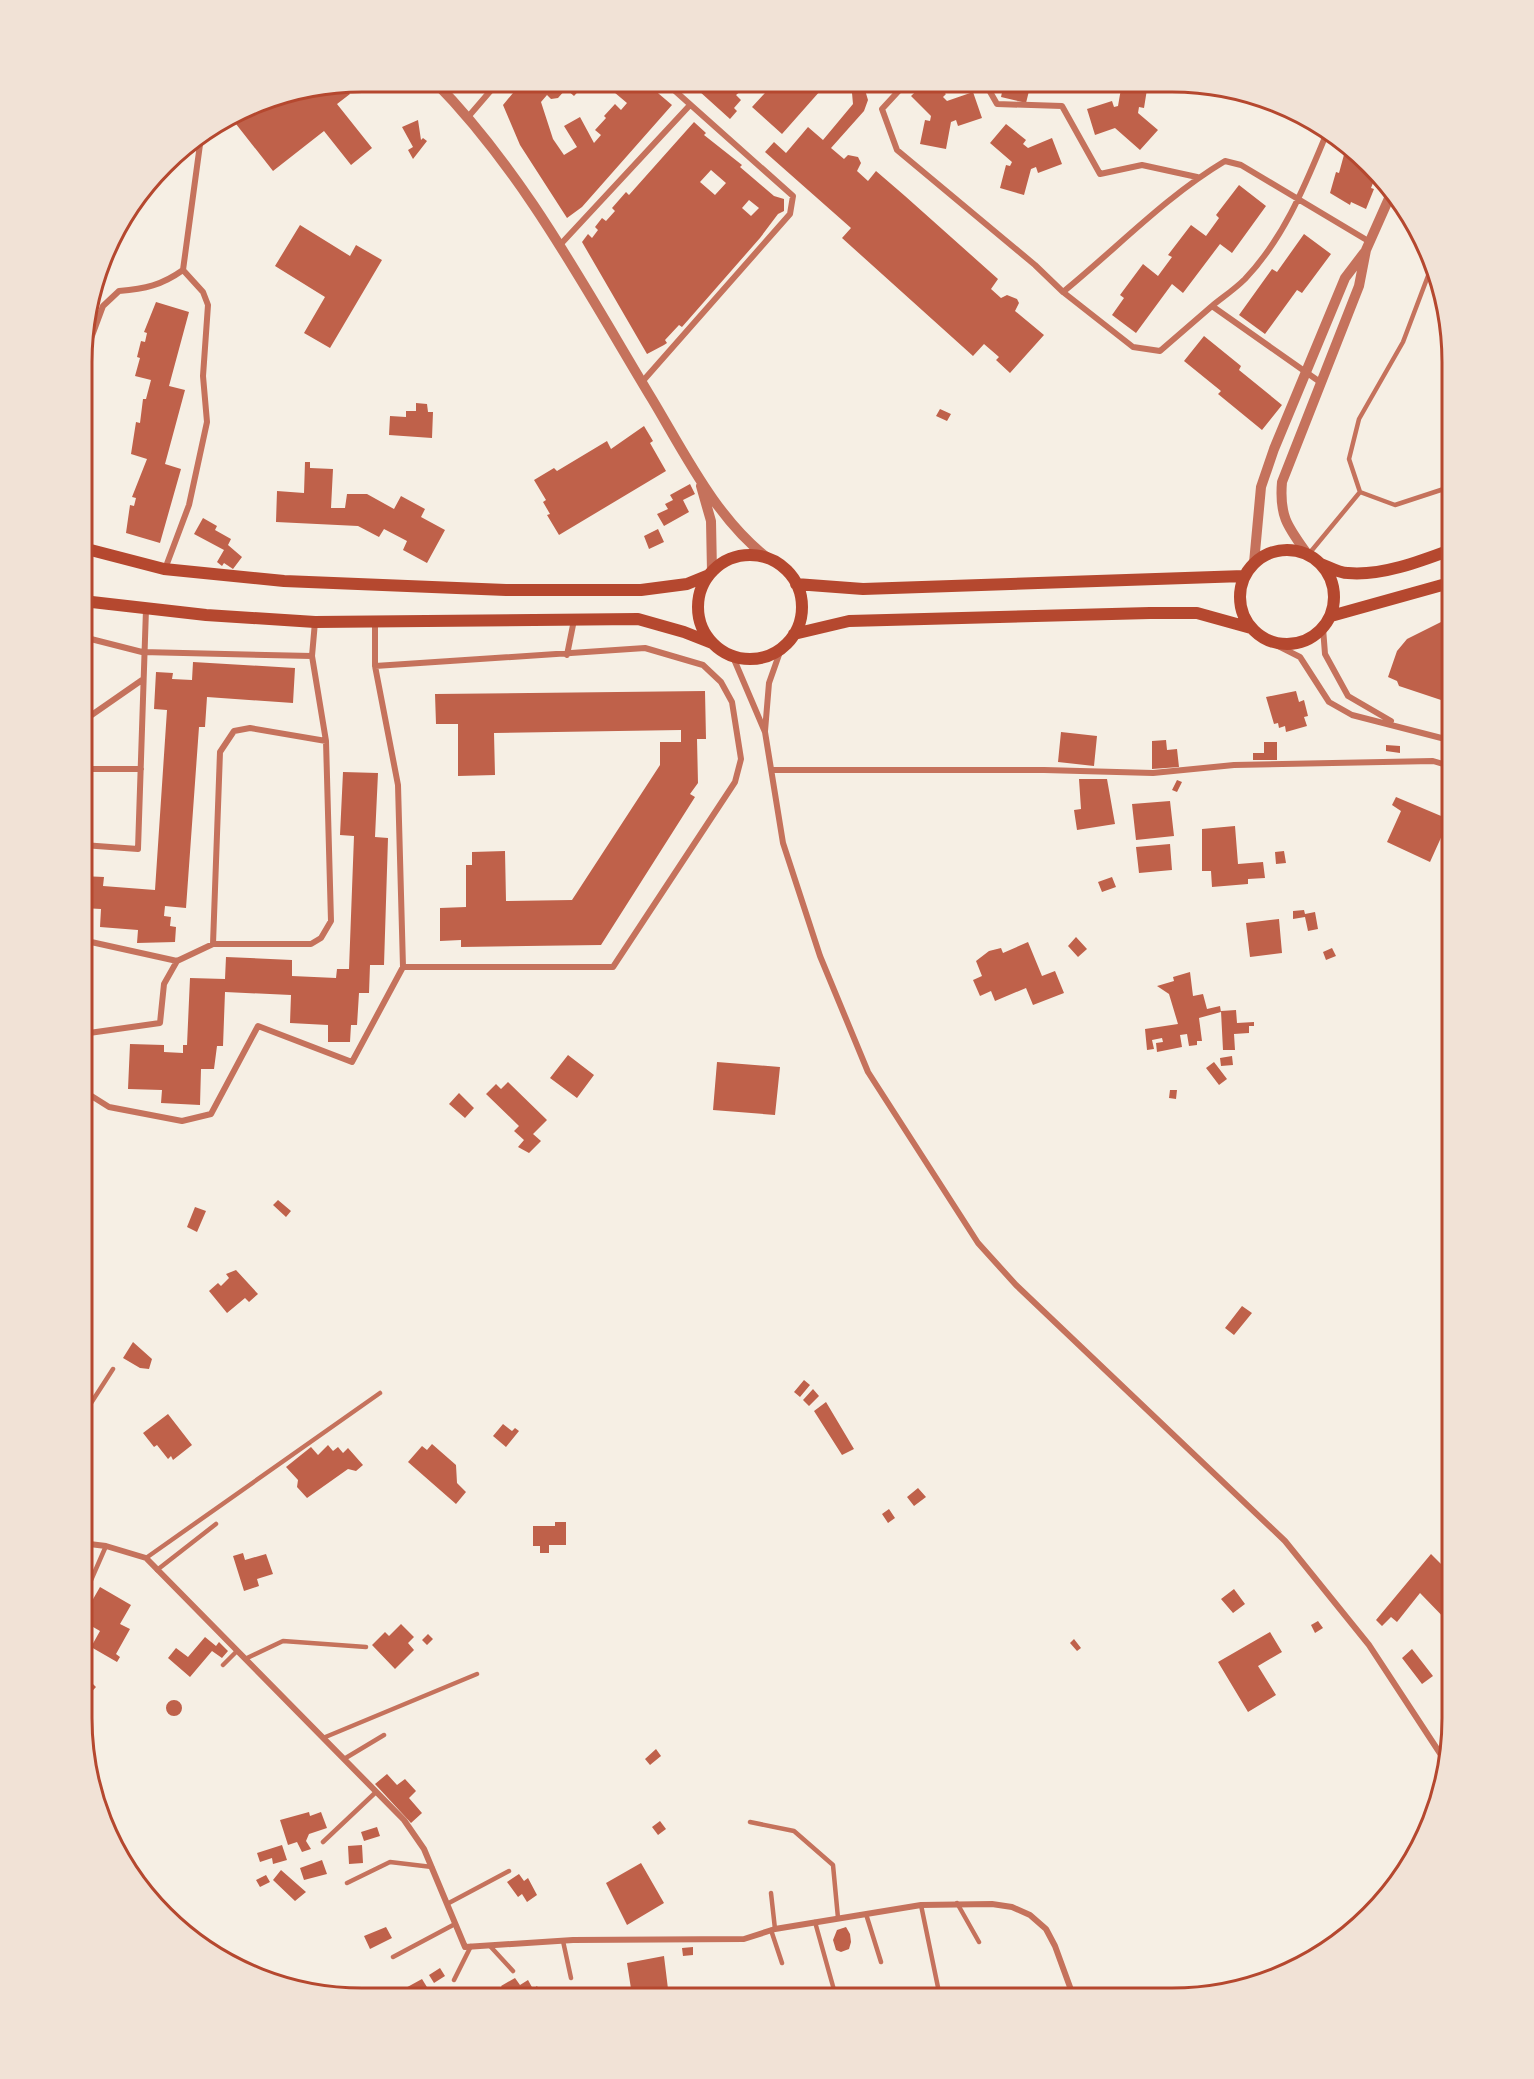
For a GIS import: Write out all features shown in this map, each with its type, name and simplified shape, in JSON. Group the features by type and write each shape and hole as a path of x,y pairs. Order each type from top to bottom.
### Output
{"main road":[{"path":"92,550 164,569 284,581 506,590 641,590 687,584 710,574 724,562 738,556 754,555 780,565 796,584 801,601 800,618 794,634 781,649 766,657 749,659 733,657 711,643 684,632 638,619 315,622 146,609 92,602"},
{"path":"1321,564 1334,588 1330,616 1323,628 1310,639 1295,644 1279,644 1264,639 1251,628 1244,617 1240,603 1244,576 1254,563 1266,555 1279,550 1308,555 1321,564 1346,573 1370,573 1442,553"},
{"path":"710,574 698,602 699,617 711,643"},
{"path":"796,584 863,589 1244,576"},
{"path":"1330,616 1442,585"},
{"path":"794,634 849,621 1150,613 1197,613 1251,628"}],"street":[{"path":"444,92 468,117 531,202 699,477 748,543 769,559"},
{"path":"468,117 490,92"},
{"path":"642,382 790,214 793,196 676,92"},
{"path":"897,92 882,109 897,150 1035,265 1063,292 1133,347 1160,351 1244,279 1279,234 1300,200 1325,139"},
{"path":"990,92 997,104 1062,106 1100,174 1142,165 1197,177"},
{"path":"559,246 690,105"},
{"path":"93,332 103,306 119,291 144,289 166,282 183,270 200,145"},
{"path":"1063,292 1197,177 1225,160 1242,165 1300,200 1368,246"},
{"path":"1308,555 1286,525 1280,504 1282,482 1359,286 1368,246 1389,199"},
{"path":"1254,563 1261,487 1345,278 1368,246"},
{"path":"164,569 189,505 207,422 203,376 208,305 203,292 183,270"},
{"path":"1212,306 1320,382"},
{"path":"699,477 711,521 710,574"},
{"path":"92,846 138,849 142,652 146,609"},
{"path":"567,654 574,620"},
{"path":"92,1033 160,1023 164,984 177,961 213,944 311,944 321,938 331,921 326,741 312,656 315,622"},
{"path":"92,1096 109,1107 182,1121 211,1114 258,1026 352,1062 403,967 398,785 375,666 375,622"},
{"path":"1323,628 1325,654 1348,696 1396,724"},
{"path":"92,639 142,652 312,656"},
{"path":"1264,639 1300,657 1329,702 1352,715 1396,724 1442,737"},
{"path":"375,666 645,648 704,665 721,682 732,702 741,759 735,782 613,967 403,967"},
{"path":"765,732 769,683 781,649"},
{"path":"733,657 765,732 783,843 820,956 868,1071 978,1243 1016,1284 1285,1541 1369,1645 1440,1753"},
{"path":"92,715 142,680"},
{"path":"213,944 220,752 234,731 250,728 326,741"},
{"path":"772,770 1044,770 1153,773 1234,765 1433,760 1442,763"},
{"path":"92,769 141,770"},
{"path":"92,942 177,961"},
{"path":"92,1544 106,1546 146,1558 404,1820 424,1850 465,1947 563,1941 744,1939 773,1929 838,1918 921,1905 957,1903 1012,1907 1030,1915 1046,1929 1055,1946 1070,1988"}],"lane":[{"path":"1360,492 1349,459 1359,419 1403,342 1428,276"},
{"path":"1360,492 1395,505 1442,490"},
{"path":"1308,555 1360,492"},
{"path":"92,1402 113,1369"},
{"path":"146,1558 380,1393"},
{"path":"157,1570 216,1524"},
{"path":"92,1578 106,1546"},
{"path":"245,1659 283,1641 366,1647"},
{"path":"223,1665 237,1651"},
{"path":"323,1738 477,1674"},
{"path":"344,1759 384,1735"},
{"path":"323,1842 376,1792"},
{"path":"750,1822 794,1831 833,1865 838,1918"},
{"path":"347,1883 390,1862 432,1867"},
{"path":"447,1904 509,1871"},
{"path":"771,1893 773,1929 782,1963"},
{"path":"957,1903 979,1942"},
{"path":"921,1905 938,1988"},
{"path":"866,1914 881,1962"},
{"path":"815,1922 833,1988"},
{"path":"393,1957 455,1924"},
{"path":"563,1941 571,1978"},
{"path":"453,1980 471,1946"},
{"path":"490,1946 513,1971"}],"building":[{"path":"348,92 350,94 337,104 372,148 351,165 324,131 273,171 236,124 258,112 292,101"},
{"path":"514,92 563,92 558,98 551,99 547,95 541,102 553,139 564,155 577,147 564,126 580,117 594,143 601,135 595,130 606,118 604,116 615,104 621,110 627,103 614,92 657,92 672,105 582,207 567,218 520,145 503,105"},
{"path":"700,92 740,92 736,95 741,100 734,108 737,111 730,119"},
{"path":"766,92 819,92 782,134 752,107"},
{"path":"866,92 868,100 864,111 831,148 844,159 848,155 858,157 861,163 857,171 868,181 876,171 905,196 998,279 991,289 1001,298 1007,295 1017,299 1019,303 1015,311 1044,335 1010,373 996,360 999,357 984,344 973,356 842,238 851,228 765,152 774,142 786,153 808,127 823,140 853,104 852,93"},
{"path":"915,92 944,92 946,94 943,97 947,101 973,92 982,118 958,126 956,120 951,122 946,149 920,144 925,120 930,121 931,116 911,96"},
{"path":"1002,92 1029,92 1026,103 1001,97"},
{"path":"1120,92 1147,92 1144,108 1139,107 1138,113 1158,130 1140,150 1115,128 1095,135 1087,109 1112,101 1114,107 1118,106"},
{"path":"418,120 421,140 423,138 427,141 413,159 408,150 413,147 402,127"},
{"path":"694,122 706,133 704,135 742,165 740,167 774,196 784,199 784,211 778,214 760,238 682,327 679,325 665,340 667,343 647,354 582,242 588,234 592,238 598,230 595,227 602,218 606,221 615,211 612,208 626,192 629,195","holes":["711,170 726,183 715,195 700,182","749,200 759,208 751,216 742,208"]},
{"path":"1006,124 1026,140 1023,144 1028,148 1052,138 1062,164 1038,173 1036,167 1031,169 1024,195 1000,188 1006,165 1010,166 1012,162 990,143"},
{"path":"1344,154 1373,182 1371,188 1374,189 1366,209 1351,202 1350,205 1330,193 1336,172 1339,173"},
{"path":"1239,185 1266,206 1232,253 1220,244 1183,293 1172,284 1136,333 1112,315 1124,298 1120,295 1143,264 1158,276 1172,257 1168,255 1191,225 1206,236 1219,218 1216,215"},
{"path":"300,225 350,256 356,245 382,260 330,348 304,333 325,297 275,266"},
{"path":"1304,234 1331,254 1302,293 1297,290 1265,334 1239,315 1272,269 1277,272"},
{"path":"156,302 189,312 169,386 185,390 165,464 181,469 160,543 126,533 130,505 134,506 136,498 132,497 147,459 131,454 136,422 140,423 143,399 146,399 151,380 135,376 140,358 137,357 141,341 145,342 147,333 144,332"},
{"path":"1204,336 1241,366 1239,370 1282,405 1262,430 1218,394 1221,391 1184,361"},
{"path":"416,403 427,404 428,412 433,412 432,438 389,435 390,416 406,417 406,411 416,411"},
{"path":"940,409 951,414 947,421 936,416"},
{"path":"644,426 653,441 650,443 666,471 559,535 547,515 550,514 543,502 546,500 534,480 554,468 557,471 607,441 611,449"},
{"path":"305,462 310,462 310,468 333,469 331,508 345,508 347,494 367,494 394,509 401,496 425,509 421,517 445,530 427,563 403,550 407,541 384,529 379,537 358,526 276,522 277,491 304,493"},
{"path":"690,484 695,494 683,500 689,512 664,526 657,514 668,509 665,504 673,500 670,495"},
{"path":"203,518 217,526 215,530 231,539 228,545 242,557 233,569 224,563 222,566 217,562 224,550 194,534"},
{"path":"658,529 664,542 649,549 644,536"},
{"path":"1442,622 1442,700 1399,686 1397,681 1388,677 1397,651 1407,639"},
{"path":"193,662 295,668 293,703 207,697 205,727 199,727 186,908 165,906 164,916 171,917 170,926 176,927 175,942 137,943 138,930 100,927 101,909 92,909 92,876 104,877 103,886 155,890 167,710 154,709 156,672 173,673 172,679 192,680"},
{"path":"705,691 706,739 697,739 698,783 690,794 695,797 601,945 461,947 461,940 440,941 440,908 466,907 466,865 472,865 472,852 505,851 506,901 572,900 660,765 660,742 681,742 681,730 494,733 495,775 458,776 458,724 436,724 435,694"},
{"path":"1296,691 1299,702 1304,700 1308,716 1304,717 1307,726 1286,732 1285,726 1279,728 1278,723 1274,724 1266,697"},
{"path":"1061,732 1097,736 1094,766 1058,762"},
{"path":"1166,740 1167,750 1177,749 1179,767 1152,769 1152,741"},
{"path":"1264,742 1277,742 1277,760 1253,760 1253,753 1264,753"},
{"path":"1386,745 1400,746 1400,753 1386,751"},
{"path":"343,772 378,773 375,837 388,838 384,965 370,965 369,993 359,993 357,1025 351,1025 350,1042 328,1042 328,1025 290,1023 291,995 225,992 223,1046 217,1046 214,1069 201,1069 200,1105 161,1103 162,1090 128,1089 130,1044 164,1045 164,1052 183,1053 183,1045 187,1045 190,978 225,979 226,957 292,960 292,976 336,978 337,969 349,969 354,836 340,835"},
{"path":"1079,779 1107,779 1115,824 1077,830 1074,810 1081,809"},
{"path":"1177,780 1182,782 1177,792 1172,790"},
{"path":"1396,797 1442,816 1442,835 1430,862 1387,842 1401,811 1392,805"},
{"path":"1170,801 1174,836 1136,840 1132,804"},
{"path":"1235,826 1238,864 1263,862 1265,878 1248,879 1248,884 1212,887 1211,871 1202,871 1202,829"},
{"path":"1170,844 1172,870 1139,873 1136,847"},
{"path":"1284,851 1286,863 1276,864 1275,852"},
{"path":"1112,877 1116,887 1102,892 1098,882"},
{"path":"1304,910 1305,914 1315,912 1318,929 1308,931 1305,917 1293,919 1293,911"},
{"path":"1279,919 1282,953 1250,957 1246,923"},
{"path":"1076,937 1087,949 1078,957 1068,946"},
{"path":"1028,942 1042,976 1055,971 1064,993 1033,1005 1026,988 995,1001 991,991 980,996 973,980 982,976 976,961 989,951 1001,948 1003,953"},
{"path":"1332,948 1336,956 1326,960 1323,952"},
{"path":"1190,972 1193,996 1203,994 1207,1009 1220,1006 1221,1012 1199,1018 1202,1041 1197,1041 1197,1045 1189,1046 1187,1034 1180,1035 1182,1047 1157,1052 1156,1043 1163,1042 1162,1038 1152,1040 1154,1049 1147,1050 1145,1029 1178,1024 1169,994 1157,986 1174,981 1173,977"},
{"path":"1236,1010 1237,1023 1254,1022 1254,1026 1249,1026 1249,1033 1234,1034 1235,1050 1223,1050 1221,1011"},
{"path":"568,1055 594,1075 577,1098 550,1078"},
{"path":"1232,1056 1233,1065 1221,1066 1220,1058"},
{"path":"717,1062 780,1067 775,1115 713,1110"},
{"path":"1214,1062 1227,1079 1219,1085 1206,1068"},
{"path":"508,1082 547,1120 533,1134 541,1141 529,1153 518,1147 524,1140 514,1131 519,1126 486,1094 496,1084 501,1089"},
{"path":"1170,1090 1177,1090 1176,1099 1169,1098"},
{"path":"459,1093 474,1108 465,1118 449,1104"},
{"path":"278,1200 291,1211 286,1217 273,1205"},
{"path":"195,1207 206,1211 197,1232 187,1227"},
{"path":"236,1270 258,1294 249,1302 245,1298 227,1313 209,1291 218,1283 221,1286 229,1278 226,1274"},
{"path":"1242,1306 1252,1313 1234,1335 1225,1328"},
{"path":"133,1342 152,1359 149,1369 140,1368 123,1358"},
{"path":"804,1380 810,1385 800,1397 794,1392"},
{"path":"813,1389 819,1396 809,1406 803,1400"},
{"path":"826,1402 854,1449 842,1455 814,1411"},
{"path":"168,1414 192,1445 173,1460 171,1456 168,1459 157,1445 154,1447 143,1433"},
{"path":"503,1424 512,1431 515,1428 519,1431 506,1447 493,1436"},
{"path":"432,1444 456,1465 457,1483 466,1492 456,1504 408,1462 422,1446 427,1450"},
{"path":"328,1445 333,1451 338,1447 343,1453 348,1448 363,1465 356,1471 348,1469 307,1498 297,1487 298,1480 286,1467 311,1447 318,1455"},
{"path":"918,1488 926,1497 914,1506 907,1497"},
{"path":"889,1509 895,1518 888,1523 882,1514"},
{"path":"555,1522 566,1522 566,1545 549,1545 549,1553 540,1553 540,1546 533,1546 533,1526 555,1526"},
{"path":"243,1553 245,1560 266,1554 273,1574 257,1579 259,1586 244,1591 233,1556"},
{"path":"1431,1554 1442,1565 1442,1616 1420,1593 1397,1622 1391,1617 1382,1626 1376,1620"},
{"path":"100,1587 131,1605 120,1624 130,1629 116,1654 120,1657 117,1662 92,1648 100,1631 92,1626 92,1601"},
{"path":"1234,1589 1245,1604 1233,1613 1221,1599"},
{"path":"1318,1621 1323,1628 1315,1633 1311,1625"},
{"path":"401,1624 414,1637 408,1643 414,1650 395,1669 372,1645 385,1632 389,1636"},
{"path":"1270,1632 1282,1652 1258,1666 1276,1695 1248,1712 1218,1662"},
{"path":"428,1634 433,1639 427,1645 422,1640"},
{"path":"205,1637 216,1646 219,1642 228,1651 222,1658 212,1651 190,1677 168,1658 176,1648 188,1657"},
{"path":"1074,1639 1081,1648 1077,1651 1070,1643"},
{"path":"1412,1649 1433,1676 1422,1684 1402,1658"},
{"path":"171,1700 177,1700 182,1708 180,1714 171,1716 166,1711 166,1705"},
{"path":"656,1749 661,1756 650,1765 645,1759"},
{"path":"387,1774 397,1785 405,1779 416,1791 409,1798 422,1813 411,1823 375,1784"},
{"path":"309,1812 310,1816 321,1812 327,1828 309,1834 306,1841 311,1849 302,1852 297,1842 288,1845 280,1820"},
{"path":"660,1821 666,1829 658,1835 652,1827"},
{"path":"377,1827 380,1836 364,1841 361,1832"},
{"path":"282,1845 287,1860 273,1864 272,1858 260,1862 257,1853"},
{"path":"362,1845 363,1863 349,1864 348,1846"},
{"path":"322,1860 327,1874 304,1880 300,1868"},
{"path":"641,1863 664,1903 627,1925 606,1883"},
{"path":"281,1870 306,1892 295,1901 273,1880"},
{"path":"519,1874 524,1881 528,1878 537,1895 527,1902 522,1894 518,1897 507,1882"},
{"path":"266,1875 270,1882 260,1887 256,1880"},
{"path":"386,1927 392,1938 370,1949 364,1936"},
{"path":"846,1927 851,1942 849,1949 841,1952 836,1950 833,1940 837,1930"},
{"path":"693,1947 693,1955 683,1956 682,1948"},
{"path":"664,1956 668,1988 631,1988 627,1963"},
{"path":"440,1968 445,1976 434,1983 429,1975"},
{"path":"515,1978 520,1985 528,1980 532,1988 502,1988 501,1986"},
{"path":"422,1979 428,1988 406,1988"}]}
